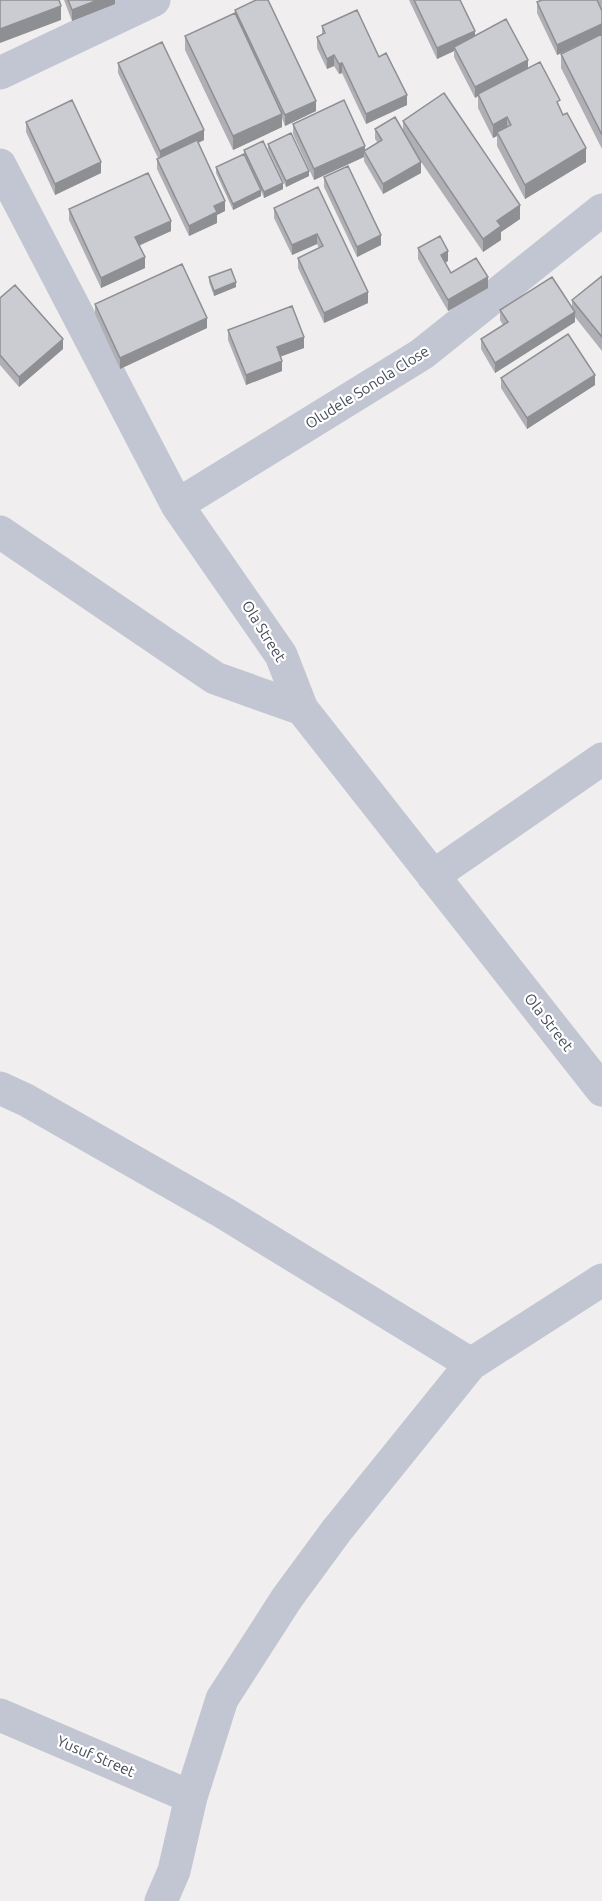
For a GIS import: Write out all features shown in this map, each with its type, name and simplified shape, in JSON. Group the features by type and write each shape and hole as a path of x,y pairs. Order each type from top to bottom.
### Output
{"street":[{"path":"0,73 154,0"},
{"name":"Ola Street","path":"0,165 177,505 281,655 302,709 602,1090"},
{"name":"Oludele Sonola Close","path":"177,505 422,354 602,210"},
{"path":"0,532 215,678 302,709"},
{"path":"433,876 602,759"},
{"path":"0,1088 26,1100 224,1213 471,1364"},
{"path":"161,1901 174,1871 191,1797 222,1699 287,1598 337,1530 471,1364 602,1280"},
{"name":"Yusuf Street","path":"0,1715 191,1797"}],"building":[{"path":"0,0 59,0 61,6 0,29"},
{"path":"68,0 98,0 72,10"},
{"path":"256,0 268,0 316,101 285,115 235,10"},
{"path":"414,0 460,0 475,31 437,48"},
{"path":"542,0 597,0 602,11 602,24 557,45 537,2"},
{"path":"357,10 379,57 386,53 407,95 366,114 342,63 339,64 334,55 327,59 317,37 325,33 322,26"},
{"path":"235,13 282,114 233,136 185,36"},
{"path":"506,19 528,60 475,87 454,47"},
{"path":"602,34 602,135 561,54"},
{"path":"162,42 204,130 160,151 118,63"},
{"path":"540,62 560,100 557,102 563,115 567,113 586,148 525,185 497,132 511,125 507,117 493,125 478,94"},
{"path":"444,93 520,205 497,221 501,226 483,239 403,121"},
{"path":"72,100 101,162 55,184 26,122"},
{"path":"344,100 365,146 314,169 293,124"},
{"path":"395,117 421,162 383,184 364,151 382,140 375,129"},
{"path":"291,133 309,171 286,181 268,144"},
{"path":"197,140 225,201 214,206 217,212 189,226 157,159"},
{"path":"263,141 283,183 264,192 244,150"},
{"path":"244,154 261,190 233,204 216,167"},
{"path":"348,166 381,235 357,247 324,177"},
{"path":"148,173 171,221 135,237 145,257 101,278 69,209"},
{"path":"318,187 368,292 324,313 298,258 323,246 317,234 292,245 274,208"},
{"path":"440,236 448,251 441,255 451,273 476,258 488,277 448,300 418,248"},
{"path":"182,264 207,318 120,358 95,304"},
{"path":"231,269 236,282 214,291 209,277"},
{"path":"602,276 602,337 572,300"},
{"path":"552,277 575,312 495,363 481,339 508,322 500,310"},
{"path":"15,285 63,339 19,377 0,355 0,298"},
{"path":"292,306 304,337 277,347 282,361 246,375 228,330"},
{"path":"568,334 595,375 527,418 501,378"}]}
